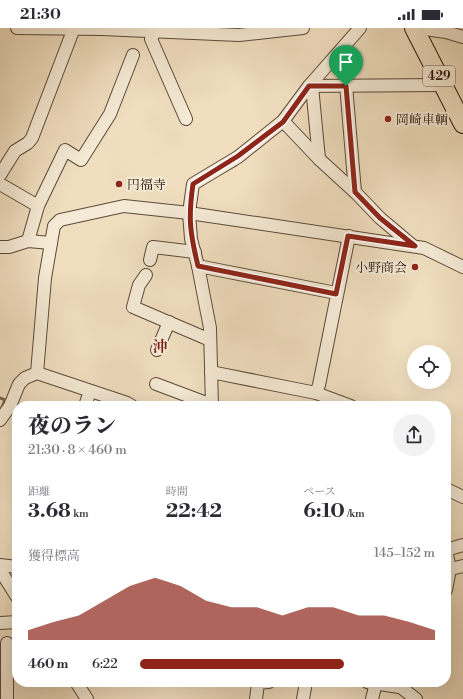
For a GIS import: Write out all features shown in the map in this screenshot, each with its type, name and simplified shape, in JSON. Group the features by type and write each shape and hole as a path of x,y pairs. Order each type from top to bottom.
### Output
{"highway":[{"name":"429","path":"414,28 463,124"}],"street":[{"path":"17,28 74,28 239,35 302,28"},
{"path":"0,175 16,151 28,143 32,138 74,28"},
{"path":"212,401 215,372 202,267 195,252 192,213 193,184 238,156 283,122 360,28"},
{"path":"418,28 446,32 463,38"},
{"path":"155,31 151,39 186,119"},
{"path":"28,241 38,206 65,150 81,160 110,114 133,55"},
{"path":"311,86 443,85"},
{"path":"311,86 320,159"},
{"path":"346,86 355,192"},
{"path":"283,122 380,218 415,246"},
{"path":"0,184 38,206"},
{"path":"37,373 46,278 51,243 54,226 60,220 124,206 192,213 415,246 424,248 463,267"},
{"path":"318,398 319,385 348,236"},
{"path":"0,247 9,247 28,241 51,243"},
{"path":"150,260 153,246 195,252"},
{"path":"202,267 336,294"},
{"path":"146,275 139,285 133,307 210,340"},
{"path":"157,350 168,322"},
{"path":"215,372 330,401"},
{"path":"12,401 19,384 25,378 37,373 117,401"},
{"path":"156,384 199,401"},
{"path":"87,401 90,391"},
{"path":"0,420 12,401"},
{"path":"451,491 463,497"},
{"path":"451,549 463,545"},
{"path":"0,565 12,566"},
{"path":"451,569 463,566"},
{"path":"0,570 12,589"},
{"path":"0,623 12,622"},
{"path":"7,699 8,643"},
{"path":"79,687 87,699"},
{"path":"256,699 258,687"},
{"path":"303,699 305,687"},
{"path":"372,687 372,699"},
{"path":"400,687 416,699"}],"waterway":[{"path":"225,171 236,165"},
{"path":"0,398 5,400 2,407 4,407"}],"place":[{"name":"岡崎車輌","path":"388,119"},
{"name":"円福寺","path":"119,184"},
{"name":"小野商会","path":"415,267"}],"district":[{"name":"沖","path":"160,347"}],"route":[{"path":"309,86 346,86 355,192 400,236 415,246 348,236 336,294 198,266 191,239 189,212 193,184 238,156 283,122 309,86"}]}
